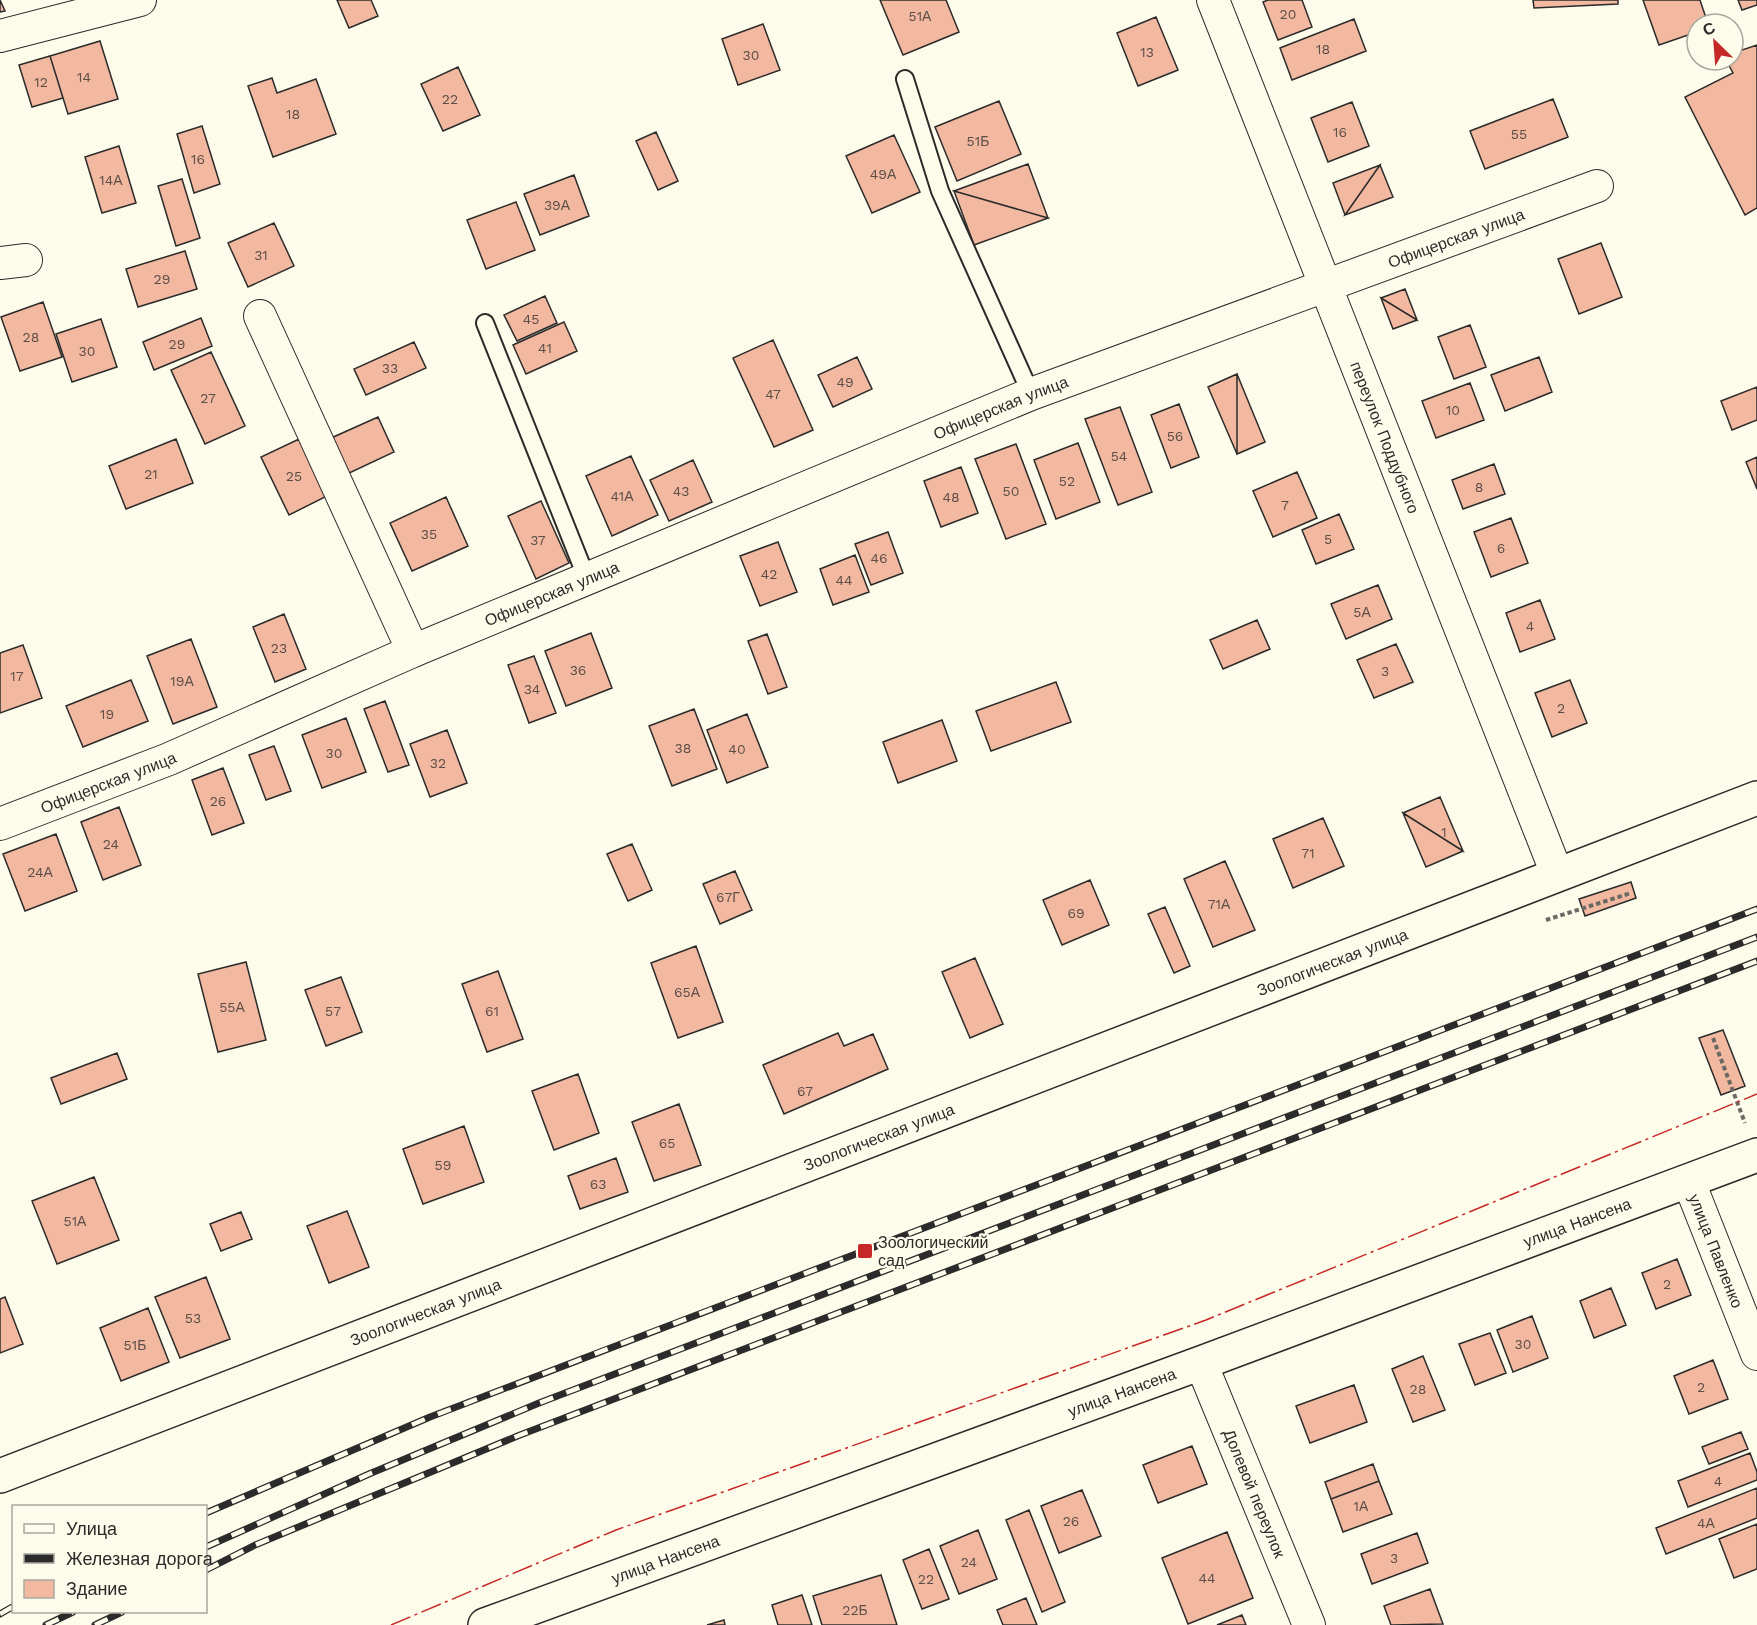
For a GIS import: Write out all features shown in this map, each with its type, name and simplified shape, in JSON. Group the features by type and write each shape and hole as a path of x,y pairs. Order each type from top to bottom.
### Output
{"main road":[{"name":"Зоологическая улица","path":"0,1476 1757,798"},
{"name":"улица Нансена","path":"508,1622 1689,1182 1753,1144"}],"street":[{"path":"0,36 140,0"},
{"name":"переулок Поддубного","path":"1213,0 1324,288 1557,874"},
{"name":"Офицерская улица","path":"0,824 169,759 413,651 1031,394 1597,186"},
{"path":"260,316 413,651"},
{"name":"улица Павленко","path":"1689,1182 1757,1354"},
{"name":"Долевой переулок","path":"1201,1363 1309,1625"}],"lane":[{"path":"905,79 940,191 1031,394"},
{"path":"485,323 587,579"}],"path":[{"path":"1590,906 1631,893"},
{"path":"1713,1038 1753,1144"}],"building":[{"path":"0,0 5,11 0,12"},
{"path":"337,0 371,0 378,16 349,28"},
{"path":"880,0 946,0 959,32 903,55"},
{"path":"1302,0 1312,27 1278,40 1263,2"},
{"path":"1533,0 1618,0 1618,4 1534,8"},
{"path":"1643,0 1700,0 1704,12 1685,12 1685,36 1659,45"},
{"path":"1738,0 1757,0 1757,5 1742,10"},
{"path":"1156,17 1178,70 1138,86 1117,33"},
{"path":"1354,19 1366,51 1292,80 1280,48"},
{"path":"763,24 780,70 738,85 722,39"},
{"path":"100,41 118,99 68,114 50,56"},
{"path":"1757,45 1757,208 1745,215 1685,97 1732,72 1745,72 1745,49"},
{"path":"50,56 63,98 32,107 19,65"},
{"path":"458,67 480,115 443,131 421,84"},
{"path":"272,78 277,93 316,79 336,134 273,157 248,86"},
{"path":"1553,99 1568,137 1485,169 1470,131"},
{"path":"999,101 1021,154 957,181 935,127"},
{"path":"1352,102 1369,146 1328,162 1311,118"},
{"path":"202,126 220,184 194,193 177,134"},
{"path":"656,132 678,181 658,190 636,141"},
{"path":"894,135 920,192 872,213 846,156"},
{"path":"119,146 136,203 102,213 85,157"},
{"path":"1028,164 1048,218 954,191"},
{"path":"1380,165 1345,215 1333,183"},
{"path":"1380,165 1393,197 1345,215"},
{"path":"574,175 589,216 540,235 524,194"},
{"path":"182,179 200,238 176,246 158,186"},
{"path":"954,191 1048,218 974,245"},
{"path":"516,202 535,250 486,269 467,220"},
{"path":"274,223 294,266 248,287 228,243"},
{"path":"1601,243 1622,297 1579,314 1558,259"},
{"path":"185,251 197,289 138,307 126,269"},
{"path":"1405,289 1417,320 1381,298"},
{"path":"545,296 557,323 517,341 504,315"},
{"path":"1381,298 1417,320 1393,329"},
{"path":"43,302 62,357 20,371 1,317"},
{"path":"201,318 212,346 154,370 143,342"},
{"path":"101,319 117,367 72,382 56,334"},
{"path":"564,322 577,351 526,374 513,345"},
{"path":"1470,325 1486,367 1454,379 1438,337"},
{"path":"773,340 813,430 774,447 733,358"},
{"path":"414,342 426,368 366,395 354,369"},
{"path":"211,352 245,426 205,444 171,370"},
{"path":"857,357 872,389 833,407 818,375"},
{"path":"1539,357 1552,392 1505,411 1491,375"},
{"path":"1237,374 1237,454 1208,387"},
{"path":"1237,374 1265,442 1237,454"},
{"path":"1470,383 1484,420 1436,438 1422,401"},
{"path":"1757,387 1757,420 1732,430 1721,401"},
{"path":"1179,404 1199,457 1171,468 1151,415"},
{"path":"1120,407 1152,492 1118,505 1085,419"},
{"path":"378,417 394,452 345,475 329,439"},
{"path":"176,439 193,483 126,509 109,466"},
{"path":"299,439 327,496 289,515 261,457"},
{"path":"1078,443 1100,502 1056,519 1034,460"},
{"path":"1016,444 1046,524 1006,539 975,459"},
{"path":"631,456 658,515 612,536 586,476"},
{"path":"1757,457 1757,489 1746,462"},
{"path":"693,460 712,502 669,521 650,480"},
{"path":"1494,464 1505,494 1463,509 1452,480"},
{"path":"961,467 978,513 941,527 924,481"},
{"path":"1297,472 1317,518 1273,537 1253,491"},
{"path":"446,497 468,546 412,571 390,523"},
{"path":"541,501 569,563 536,579 508,516"},
{"path":"1339,514 1354,549 1316,564 1302,530"},
{"path":"1511,518 1528,563 1491,577 1474,532"},
{"path":"888,532 903,573 871,585 855,544"},
{"path":"778,542 797,592 760,606 740,556"},
{"path":"855,555 869,592 833,605 820,569"},
{"path":"1378,585 1392,619 1346,639 1331,604"},
{"path":"1540,600 1555,639 1520,652 1506,613"},
{"path":"284,614 306,669 275,682 253,627"},
{"path":"1257,620 1270,649 1223,669 1210,640"},
{"path":"591,633 612,688 566,706 545,651"},
{"path":"767,634 787,687 768,694 748,641"},
{"path":"191,639 217,707 173,724 147,656"},
{"path":"1396,644 1413,682 1374,698 1357,660"},
{"path":"23,645 42,698 0,713 0,653"},
{"path":"534,656 556,713 529,723 508,665"},
{"path":"131,680 148,721 83,747 66,706"},
{"path":"1570,680 1587,723 1552,737 1535,693"},
{"path":"1056,682 1071,722 991,751 976,711"},
{"path":"385,701 409,765 388,772 364,709"},
{"path":"694,709 717,769 672,786 649,726"},
{"path":"747,714 768,767 727,783 707,730"},
{"path":"346,718 366,772 322,788 302,735"},
{"path":"942,720 957,761 898,783 883,742"},
{"path":"447,730 467,783 430,797 410,744"},
{"path":"274,746 291,791 266,800 249,755"},
{"path":"223,768 244,823 212,835 192,780"},
{"path":"1440,797 1463,851 1403,813"},
{"path":"119,807 141,865 103,880 81,822"},
{"path":"1403,813 1463,851 1426,867"},
{"path":"1323,818 1344,866 1293,888 1273,839"},
{"path":"56,834 77,891 25,911 3,854"},
{"path":"632,844 652,890 628,901 607,854"},
{"path":"1225,861 1255,930 1213,947 1184,879"},
{"path":"735,871 752,910 720,924 703,884"},
{"path":"1090,880 1109,925 1062,945 1043,900"},
{"path":"1631,882 1636,898 1585,916 1579,899"},
{"path":"1165,907 1190,966 1174,973 1148,914"},
{"path":"696,946 723,1022 678,1038 651,963"},
{"path":"975,958 1003,1024 970,1038 942,972"},
{"path":"246,962 266,1040 218,1052 198,974"},
{"path":"498,971 523,1039 487,1052 462,984"},
{"path":"341,977 362,1032 326,1046 305,990"},
{"path":"1723,1030 1745,1086 1721,1095 1699,1038"},
{"path":"838,1033 844,1046 873,1034 888,1069 784,1114 763,1065"},
{"path":"117,1053 127,1079 61,1104 51,1078"},
{"path":"578,1074 599,1133 554,1150 532,1091"},
{"path":"679,1104 701,1165 654,1181 632,1122"},
{"path":"464,1126 484,1182 423,1204 403,1149"},
{"path":"616,1158 628,1192 580,1209 568,1176"},
{"path":"94,1177 119,1240 57,1264 32,1201"},
{"path":"347,1211 369,1267 329,1283 307,1226"},
{"path":"241,1212 252,1239 221,1251 210,1224"},
{"path":"1677,1259 1691,1295 1656,1309 1642,1273"},
{"path":"206,1277 230,1339 180,1358 155,1297"},
{"path":"1611,1288 1626,1325 1594,1338 1580,1301"},
{"path":"5,1297 23,1344 0,1353 0,1299"},
{"path":"148,1308 169,1362 121,1381 100,1328"},
{"path":"1532,1316 1548,1358 1513,1372 1497,1330"},
{"path":"1490,1333 1506,1373 1475,1385 1459,1344"},
{"path":"1423,1356 1445,1410 1413,1422 1392,1369"},
{"path":"1713,1360 1728,1399 1689,1414 1674,1376"},
{"path":"1354,1385 1367,1422 1310,1443 1296,1406"},
{"path":"1741,1432 1748,1449 1709,1464 1702,1447"},
{"path":"1192,1446 1207,1484 1158,1503 1143,1465"},
{"path":"1750,1453 1757,1472 1757,1480 1688,1507 1678,1481"},
{"path":"1373,1464 1379,1481 1331,1499 1325,1482"},
{"path":"1379,1481 1392,1514 1343,1532 1331,1499"},
{"path":"1757,1488 1757,1518 1666,1554 1656,1528"},
{"path":"1082,1490 1101,1536 1059,1553 1041,1506"},
{"path":"1029,1510 1065,1602 1042,1612 1006,1520"},
{"path":"1757,1524 1757,1569 1734,1578 1719,1539"},
{"path":"978,1530 997,1579 959,1594 940,1546"},
{"path":"1227,1532 1253,1598 1188,1624 1162,1558"},
{"path":"1417,1533 1428,1563 1372,1584 1361,1554"},
{"path":"929,1549 949,1599 922,1609 903,1560"},
{"path":"881,1575 897,1625 822,1625 813,1596"},
{"path":"1430,1589 1443,1624 1391,1625 1384,1606"},
{"path":"802,1595 812,1625 778,1625 772,1605"},
{"path":"1026,1598 1037,1625 1003,1625 997,1610"},
{"path":"1242,1615 1246,1625 1217,1625"},
{"path":"724,1620 725,1625 707,1625"}],"railway":[{"path":"207,1513 430,1417 1757,909"},
{"path":"207,1547 369,1474 539,1403 1757,937"},
{"path":"207,1569 255,1545 520,1435 1757,961"},
{"path":"0,1614 12,1607"},
{"path":"46,1625 71,1613"},
{"path":"95,1625 120,1613"}],"power":[{"path":"391,1625 616,1530 1206,1320 1757,1094"}],"place":[{"name":"Зоологический сад","path":"865,1251"}]}
